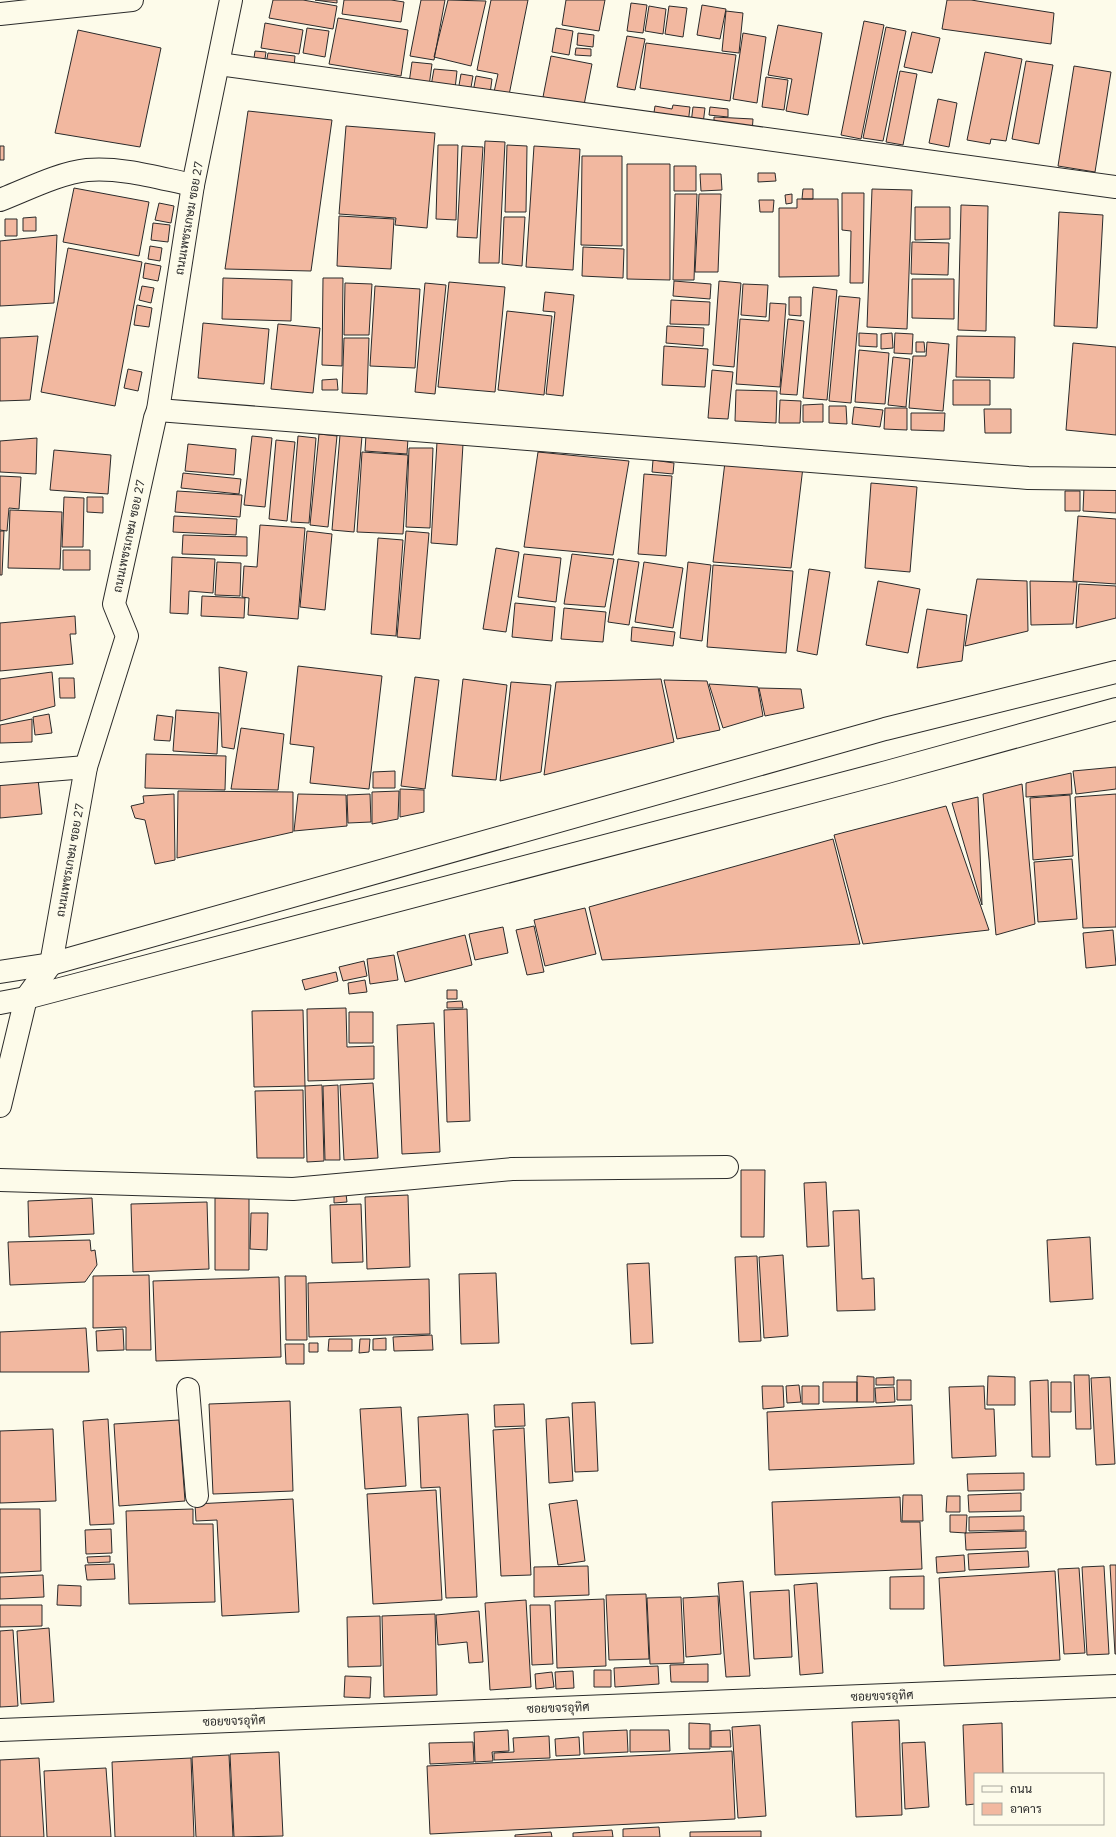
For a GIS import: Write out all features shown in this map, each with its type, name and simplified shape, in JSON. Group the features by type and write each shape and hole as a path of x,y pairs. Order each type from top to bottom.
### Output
{"street":[{"path":"0,14 132,0"},
{"name":"ถนนเพชรเกษม ซอย 27","path":"0,1106 26,998 51,964 86,767 126,636 114,604 158,410 193,185 232,0"},
{"path":"219,64 1116,185"},
{"path":"0,200 61,177 86,170 113,170 193,185"},
{"path":"158,410 1028,478 1116,479"},
{"path":"0,972 51,964 886,729 1116,672"},
{"path":"0,1003 26,998 887,772 1116,710"},
{"path":"0,774 86,767"},
{"path":"0,1180 293,1189 512,1169 727,1167"},
{"path":"188,1388 197,1496"},
{"name":"ซอยขจรอุทิศ","path":"0,1730 1116,1686"}],"building":[{"path":"273,0 303,0 337,6 333,29 269,18"},
{"path":"315,0 337,0 337,3"},
{"path":"344,0 391,0 404,2 401,22 342,14"},
{"path":"421,0 445,0 434,60 410,56"},
{"path":"448,0 486,1 471,66 434,57"},
{"path":"491,0 528,0 509,95 494,92 498,74 477,70"},
{"path":"566,0 605,0 599,31 562,25"},
{"path":"947,0 971,0 1054,13 1051,44 942,29"},
{"path":"631,3 647,5 643,33 627,31"},
{"path":"702,5 726,9 720,39 697,35"},
{"path":"649,6 666,9 663,34 645,31"},
{"path":"669,6 687,8 683,37 665,34"},
{"path":"726,11 743,13 739,53 722,51"},
{"path":"338,18 408,30 401,76 329,64"},
{"path":"864,21 884,25 861,139 841,135"},
{"path":"265,23 303,30 299,54 261,48"},
{"path":"778,25 822,33 808,115 786,111 792,79 768,75"},
{"path":"886,27 906,31 883,141 863,138"},
{"path":"307,28 329,31 325,57 303,53"},
{"path":"556,28 573,31 569,55 552,52"},
{"path":"78,30 161,48 140,147 55,133"},
{"path":"912,32 940,38 932,73 904,67"},
{"path":"578,33 594,35 593,47 577,45"},
{"path":"743,33 766,37 757,103 733,99"},
{"path":"627,36 645,39 635,90 617,87"},
{"path":"646,43 736,55 730,101 640,88"},
{"path":"576,48 591,49 591,56 575,55"},
{"path":"255,51 266,52 265,59 254,58"},
{"path":"985,52 1022,59 1006,141 991,139 990,144 967,140"},
{"path":"268,53 295,56 294,67 266,64"},
{"path":"551,56 592,64 584,105 543,97"},
{"path":"1026,61 1053,65 1039,144 1012,139"},
{"path":"412,62 432,64 429,86 409,83"},
{"path":"1074,66 1111,72 1095,172 1058,166"},
{"path":"434,69 457,71 455,89 431,86"},
{"path":"900,71 917,74 903,145 886,142"},
{"path":"461,74 473,76 470,93 458,91"},
{"path":"476,76 492,79 490,94 473,92"},
{"path":"766,77 788,80 784,110 762,107"},
{"path":"938,99 957,103 949,147 929,143"},
{"path":"673,105 690,107 688,124 653,119 655,106 672,109"},
{"path":"693,107 705,108 703,124 691,123"},
{"path":"710,107 728,109 728,117 709,115"},
{"path":"248,111 332,120 311,271 225,269"},
{"path":"714,117 753,119 752,133 714,131"},
{"path":"346,126 435,133 427,228 395,225 396,218 339,214"},
{"path":"485,141 505,142 499,263 479,263"},
{"path":"438,145 458,145 456,220 436,219"},
{"path":"507,145 527,146 526,212 505,212"},
{"path":"0,146 4,146 4,160 0,160"},
{"path":"462,146 483,147 477,238 457,237"},
{"path":"534,146 580,149 573,270 526,267"},
{"path":"582,156 622,156 622,246 581,245"},
{"path":"627,164 670,164 670,280 627,279"},
{"path":"674,166 696,166 696,191 674,191"},
{"path":"758,173 775,173 776,181 758,182"},
{"path":"700,174 721,174 722,190 701,191"},
{"path":"74,188 149,202 139,256 63,242"},
{"path":"803,189 813,189 813,199 802,199"},
{"path":"872,189 912,190 907,329 867,327"},
{"path":"842,193 864,193 863,283 850,283 851,231 842,230"},
{"path":"675,194 697,194 694,280 673,280"},
{"path":"699,194 721,194 718,272 695,272"},
{"path":"792,194 792,203 786,204 785,195"},
{"path":"797,199 838,199 839,276 779,277 779,208 797,208"},
{"path":"759,200 774,200 773,212 760,212"},
{"path":"159,203 174,206 171,223 155,220"},
{"path":"961,205 988,206 986,331 958,330"},
{"path":"915,207 950,207 950,239 915,240"},
{"path":"1059,212 1103,215 1097,328 1054,326"},
{"path":"339,216 394,219 391,269 337,266"},
{"path":"36,217 36,231 23,231 23,218"},
{"path":"504,217 525,217 522,266 502,264"},
{"path":"5,219 17,219 17,236 5,236"},
{"path":"153,223 170,225 168,242 151,240"},
{"path":"57,235 54,303 0,306 0,241"},
{"path":"912,242 949,243 948,275 911,274"},
{"path":"150,246 162,248 160,261 148,259"},
{"path":"583,247 624,249 623,278 582,276"},
{"path":"68,248 142,262 115,406 41,392"},
{"path":"145,263 161,266 158,281 143,278"},
{"path":"223,278 292,280 291,321 222,319"},
{"path":"323,278 343,278 342,366 322,365"},
{"path":"912,279 954,279 954,319 912,318"},
{"path":"674,281 711,284 710,299 673,296"},
{"path":"719,281 741,283 734,367 713,365"},
{"path":"449,282 505,287 495,392 438,387"},
{"path":"345,283 372,284 369,335 344,335"},
{"path":"425,283 446,285 435,394 415,392"},
{"path":"743,284 768,285 766,317 741,315"},
{"path":"142,286 154,288 151,303 139,300"},
{"path":"375,286 420,289 415,368 370,366"},
{"path":"813,287 837,290 827,400 803,398"},
{"path":"545,292 574,295 563,396 546,394 555,312 543,311"},
{"path":"839,296 860,298 851,403 829,401"},
{"path":"789,297 801,297 801,316 789,315"},
{"path":"671,300 710,302 709,325 670,324"},
{"path":"770,303 786,304 780,387 736,384 740,319 769,321"},
{"path":"137,305 152,308 149,327 134,325"},
{"path":"507,311 552,316 544,395 498,390"},
{"path":"788,319 804,321 797,395 780,394"},
{"path":"203,323 269,329 264,384 198,378"},
{"path":"278,324 320,328 313,393 271,389"},
{"path":"667,326 704,328 703,346 666,343"},
{"path":"859,333 877,334 877,347 859,346"},
{"path":"892,333 893,348 881,349 881,334"},
{"path":"895,333 913,334 912,354 894,353"},
{"path":"38,336 30,400 0,401 0,338"},
{"path":"957,336 1015,337 1014,378 956,377"},
{"path":"344,338 369,338 367,394 342,393"},
{"path":"916,342 924,342 925,352 916,352"},
{"path":"927,342 949,344 943,411 909,408 913,356 926,356"},
{"path":"1073,343 1116,347 1116,435 1066,430"},
{"path":"664,346 708,349 705,387 662,385"},
{"path":"859,350 889,353 885,404 855,402"},
{"path":"893,357 910,359 906,407 888,405"},
{"path":"128,369 142,372 138,391 124,388"},
{"path":"712,370 733,372 728,419 708,418"},
{"path":"337,379 338,390 322,390 322,380"},
{"path":"953,380 990,380 990,405 953,405"},
{"path":"736,390 777,391 776,423 735,421"},
{"path":"780,400 801,401 800,423 779,423"},
{"path":"823,404 823,422 803,422 803,405"},
{"path":"829,406 846,406 847,424 829,423"},
{"path":"854,407 883,410 880,427 852,424"},
{"path":"885,408 907,408 907,430 884,429"},
{"path":"984,409 1011,409 1011,433 985,433"},
{"path":"911,413 945,413 944,431 911,430"},
{"path":"319,434 337,436 328,527 310,525"},
{"path":"340,435 362,436 354,532 332,530"},
{"path":"366,435 408,438 407,454 365,451"},
{"path":"252,436 272,438 265,507 244,505"},
{"path":"298,436 316,438 309,523 291,522"},
{"path":"37,438 36,474 0,472 0,441"},
{"path":"276,440 295,442 287,521 269,519"},
{"path":"437,442 463,444 457,545 431,543"},
{"path":"188,444 236,449 234,475 185,471"},
{"path":"409,448 433,448 430,528 406,527"},
{"path":"54,450 111,455 108,494 50,490"},
{"path":"362,452 408,455 403,534 357,532"},
{"path":"538,452 629,461 613,555 524,547"},
{"path":"653,460 674,463 673,474 652,472"},
{"path":"725,462 803,467 791,568 713,562"},
{"path":"183,473 241,479 239,494 181,488"},
{"path":"644,474 672,476 666,556 638,554"},
{"path":"0,476 21,477 19,509 9,508 7,531 0,530"},
{"path":"871,483 917,487 910,572 865,568"},
{"path":"1084,487 1116,489 1116,513 1083,511"},
{"path":"177,491 242,495 240,517 175,512"},
{"path":"1065,491 1080,491 1080,511 1065,511"},
{"path":"64,497 84,498 83,547 62,547"},
{"path":"87,497 103,497 103,513 87,512"},
{"path":"10,510 62,512 60,569 8,568"},
{"path":"174,516 237,519 236,535 173,532"},
{"path":"1078,516 1116,519 1116,584 1073,581"},
{"path":"260,525 305,528 298,619 248,615 249,598 242,597 244,566 257,567"},
{"path":"0,531 4,531 2,575 0,575"},
{"path":"307,531 332,534 325,610 300,607"},
{"path":"406,531 429,533 420,639 397,637"},
{"path":"183,535 247,537 247,556 182,554"},
{"path":"378,538 403,540 396,636 371,634"},
{"path":"496,548 519,552 506,632 483,629"},
{"path":"63,550 90,550 90,570 63,570"},
{"path":"524,554 561,558 556,602 518,597"},
{"path":"572,554 614,559 605,607 564,604"},
{"path":"172,557 215,559 213,593 189,591 188,614 170,613"},
{"path":"618,559 639,562 629,625 608,622"},
{"path":"217,562 241,563 240,596 215,595"},
{"path":"644,562 683,568 673,628 635,622"},
{"path":"688,562 711,565 702,641 680,638"},
{"path":"713,565 793,571 786,653 707,647"},
{"path":"809,569 830,572 817,655 797,651"},
{"path":"977,579 1027,581 1028,631 965,646"},
{"path":"878,581 920,589 908,653 866,645"},
{"path":"1030,581 1077,582 1073,624 1031,625"},
{"path":"1079,584 1116,586 1116,618 1076,628"},
{"path":"202,596 245,598 244,618 201,616"},
{"path":"515,603 555,607 552,641 512,637"},
{"path":"564,608 606,612 603,642 561,639"},
{"path":"927,609 967,615 962,661 917,668"},
{"path":"75,616 76,634 70,634 73,664 0,671 0,623"},
{"path":"632,627 675,632 673,646 631,641"},
{"path":"298,666 382,676 369,789 310,783 314,747 290,744"},
{"path":"219,667 247,672 234,749 222,747"},
{"path":"52,672 55,706 0,721 0,679"},
{"path":"415,677 439,680 425,789 401,786"},
{"path":"59,678 74,678 75,698 60,698"},
{"path":"463,679 507,685 496,780 452,776"},
{"path":"661,679 674,742 544,775 556,682"},
{"path":"664,680 707,681 720,730 677,739"},
{"path":"511,682 551,685 541,772 500,781"},
{"path":"709,684 758,687 763,716 723,728"},
{"path":"759,688 801,689 804,708 765,716"},
{"path":"176,710 219,713 217,754 173,751"},
{"path":"49,714 52,733 35,735 33,717"},
{"path":"157,715 173,717 170,741 154,740"},
{"path":"32,719 32,742 0,743 0,725"},
{"path":"241,728 284,734 278,790 231,789"},
{"path":"146,754 226,756 225,790 145,788"},
{"path":"1116,767 1116,789 1076,794 1073,771"},
{"path":"395,771 395,788 373,788 373,772"},
{"path":"1071,773 1072,794 1026,797 1026,783"},
{"path":"38,779 42,814 0,818 0,782"},
{"path":"1022,784 1035,924 996,935 983,794"},
{"path":"400,789 424,790 424,812 400,817"},
{"path":"178,791 293,792 293,832 177,858"},
{"path":"399,791 398,819 372,824 372,792"},
{"path":"174,794 175,860 155,864 145,820 135,818 131,806 144,803 143,796"},
{"path":"298,794 346,795 347,826 294,831"},
{"path":"370,794 371,822 348,823 347,795"},
{"path":"1116,794 1116,927 1083,928 1075,797"},
{"path":"1070,795 1073,856 1033,860 1030,798"},
{"path":"978,797 982,905 952,803"},
{"path":"946,806 989,930 863,944 834,835"},
{"path":"833,839 860,944 602,960 589,907"},
{"path":"1072,859 1077,919 1038,922 1034,862"},
{"path":"585,908 596,954 545,966 534,920"},
{"path":"534,926 544,972 527,975 516,930"},
{"path":"503,927 508,953 475,960 469,934"},
{"path":"1113,930 1116,965 1086,968 1083,933"},
{"path":"465,935 472,965 405,982 397,952"},
{"path":"394,955 398,980 370,984 367,959"},
{"path":"364,961 367,976 343,981 339,967"},
{"path":"336,972 338,981 305,990 302,980"},
{"path":"365,980 367,992 349,994 348,983"},
{"path":"447,990 457,990 457,999 447,999"},
{"path":"462,1001 463,1008 447,1008 447,1002"},
{"path":"346,1008 347,1047 374,1046 374,1079 308,1081 307,1009"},
{"path":"467,1009 470,1121 447,1122 444,1010"},
{"path":"303,1010 305,1086 254,1087 252,1011"},
{"path":"349,1012 373,1012 373,1043 349,1043"},
{"path":"434,1023 440,1152 402,1154 397,1025"},
{"path":"373,1083 378,1158 344,1160 340,1085"},
{"path":"322,1085 324,1161 307,1162 305,1086"},
{"path":"338,1085 340,1160 325,1160 323,1086"},
{"path":"303,1090 304,1158 257,1158 255,1091"},
{"path":"741,1170 765,1170 764,1237 741,1237"},
{"path":"826,1182 829,1246 807,1247 804,1183"},
{"path":"346,1194 347,1202 334,1203 334,1195"},
{"path":"408,1195 410,1267 367,1269 365,1197"},
{"path":"92,1198 94,1234 29,1237 28,1201"},
{"path":"215,1198 249,1198 249,1270 215,1270"},
{"path":"207,1202 209,1269 133,1272 131,1204"},
{"path":"361,1204 363,1262 332,1263 330,1205"},
{"path":"859,1210 862,1279 874,1278 875,1310 837,1311 833,1211"},
{"path":"251,1213 268,1213 267,1250 250,1249"},
{"path":"1090,1237 1093,1299 1050,1302 1047,1240"},
{"path":"90,1240 91,1251 95,1250 97,1265 85,1282 10,1285 8,1242"},
{"path":"783,1255 788,1336 764,1338 759,1257"},
{"path":"757,1256 761,1341 739,1342 735,1257"},
{"path":"649,1263 653,1343 631,1344 627,1264"},
{"path":"496,1273 499,1343 461,1344 459,1274"},
{"path":"149,1275 151,1350 126,1350 126,1327 93,1328 93,1276"},
{"path":"285,1276 306,1276 307,1340 286,1340"},
{"path":"279,1277 281,1357 156,1361 153,1281"},
{"path":"429,1279 430,1334 309,1337 308,1283"},
{"path":"86,1328 89,1372 0,1372 0,1332"},
{"path":"123,1329 124,1350 97,1351 96,1331"},
{"path":"432,1335 433,1350 394,1351 393,1337"},
{"path":"386,1338 386,1350 373,1350 373,1339"},
{"path":"329,1339 352,1339 352,1351 328,1351"},
{"path":"360,1339 370,1339 369,1352 359,1353"},
{"path":"309,1343 318,1343 318,1352 309,1352"},
{"path":"285,1344 304,1344 304,1364 286,1364"},
{"path":"1074,1375 1089,1375 1091,1429 1076,1429"},
{"path":"857,1376 874,1377 874,1402 857,1402"},
{"path":"988,1376 1015,1377 1015,1405 987,1405"},
{"path":"894,1377 894,1385 876,1385 876,1378"},
{"path":"1110,1377 1115,1464 1096,1465 1091,1378"},
{"path":"897,1380 911,1380 911,1400 897,1400"},
{"path":"1048,1380 1050,1457 1032,1457 1030,1381"},
{"path":"823,1382 857,1382 857,1402 823,1402"},
{"path":"1051,1382 1071,1382 1071,1412 1051,1412"},
{"path":"799,1385 801,1402 787,1403 786,1386"},
{"path":"762,1386 783,1386 784,1407 763,1409"},
{"path":"802,1386 819,1386 819,1404 802,1404"},
{"path":"984,1386 985,1409 994,1409 996,1456 952,1458 949,1387"},
{"path":"894,1387 895,1402 876,1403 875,1388"},
{"path":"290,1401 293,1491 213,1494 209,1404"},
{"path":"595,1402 598,1471 575,1472 572,1403"},
{"path":"524,1404 525,1426 495,1427 494,1405"},
{"path":"912,1405 914,1464 769,1470 767,1412"},
{"path":"401,1407 406,1486 365,1489 360,1409"},
{"path":"468,1414 477,1597 446,1598 440,1487 421,1488 418,1417"},
{"path":"569,1417 573,1481 549,1483 546,1419"},
{"path":"108,1419 114,1524 90,1525 83,1421"},
{"path":"179,1420 185,1501 119,1506 114,1424"},
{"path":"524,1428 531,1575 501,1576 493,1430"},
{"path":"53,1429 56,1501 0,1503 0,1431"},
{"path":"1024,1473 1024,1490 968,1491 967,1474"},
{"path":"436,1490 442,1600 373,1604 367,1494"},
{"path":"1021,1493 1021,1511 969,1512 968,1495"},
{"path":"903,1495 922,1495 923,1521 902,1521"},
{"path":"947,1496 960,1496 960,1512 946,1512"},
{"path":"900,1497 901,1522 920,1522 922,1569 775,1575 772,1502"},
{"path":"293,1499 299,1612 222,1616 217,1520 196,1521 195,1504"},
{"path":"577,1500 585,1561 558,1565 549,1504"},
{"path":"0,1509 40,1509 41,1571 0,1573"},
{"path":"193,1509 193,1524 213,1524 215,1602 129,1604 126,1511"},
{"path":"950,1515 967,1515 966,1533 950,1532"},
{"path":"1024,1516 1024,1530 969,1531 969,1517"},
{"path":"111,1529 112,1553 86,1554 85,1530"},
{"path":"1026,1531 1026,1548 966,1550 965,1533"},
{"path":"1028,1551 1029,1567 969,1570 968,1554"},
{"path":"964,1555 965,1571 937,1573 936,1557"},
{"path":"110,1556 110,1562 88,1563 87,1557"},
{"path":"114,1564 115,1579 87,1580 85,1565"},
{"path":"1110,1565 1116,1565 1116,1654 1115,1654"},
{"path":"588,1566 589,1595 534,1597 534,1567"},
{"path":"1104,1566 1109,1654 1087,1655 1082,1567"},
{"path":"1079,1568 1085,1653 1064,1654 1058,1569"},
{"path":"1055,1571 1060,1660 944,1666 939,1578"},
{"path":"43,1575 44,1597 0,1599 0,1577"},
{"path":"924,1576 924,1609 890,1609 890,1577"},
{"path":"743,1581 750,1676 726,1677 718,1583"},
{"path":"817,1583 823,1673 800,1675 794,1585"},
{"path":"58,1585 81,1586 81,1606 57,1605"},
{"path":"789,1590 792,1657 754,1659 750,1592"},
{"path":"646,1594 649,1659 609,1660 606,1595"},
{"path":"718,1596 721,1654 686,1657 683,1598"},
{"path":"681,1597 684,1663 650,1664 647,1598"},
{"path":"604,1599 606,1666 557,1668 555,1601"},
{"path":"526,1600 531,1687 490,1690 485,1603"},
{"path":"0,1605 42,1605 42,1626 0,1627"},
{"path":"530,1605 550,1605 553,1664 532,1665"},
{"path":"479,1611 483,1662 469,1663 467,1642 438,1645 436,1615"},
{"path":"435,1614 437,1695 384,1697 382,1616"},
{"path":"380,1616 381,1666 348,1667 347,1617"},
{"path":"49,1628 54,1702 21,1704 17,1631"},
{"path":"13,1630 18,1706 0,1707 0,1631"},
{"path":"708,1664 708,1682 671,1682 670,1665"},
{"path":"658,1666 659,1684 615,1687 614,1668"},
{"path":"594,1670 611,1670 611,1687 594,1687"},
{"path":"573,1671 574,1688 556,1689 555,1672"},
{"path":"552,1672 554,1687 536,1689 535,1674"},
{"path":"345,1676 371,1677 370,1698 344,1697"},
{"path":"899,1720 902,1815 856,1817 852,1722"},
{"path":"689,1723 710,1724 710,1749 689,1749"},
{"path":"1002,1723 1003,1773 974,1773 974,1804 966,1805 963,1725"},
{"path":"760,1725 766,1816 738,1818 732,1727"},
{"path":"508,1730 509,1751 492,1752 493,1761 475,1762 474,1732"},
{"path":"627,1730 628,1752 584,1754 583,1732"},
{"path":"630,1730 669,1730 670,1751 630,1752"},
{"path":"730,1730 731,1747 711,1747 711,1731"},
{"path":"549,1736 550,1758 494,1760 494,1753 514,1752 513,1738"},
{"path":"579,1737 580,1755 556,1756 555,1739"},
{"path":"473,1742 474,1762 430,1764 429,1743"},
{"path":"925,1742 929,1807 905,1809 902,1743"},
{"path":"732,1751 735,1819 430,1834 427,1766"},
{"path":"279,1752 283,1836 234,1837 230,1754"},
{"path":"229,1755 233,1837 196,1837 192,1757"},
{"path":"39,1758 44,1837 0,1837 0,1760"},
{"path":"191,1758 194,1837 115,1837 112,1762"},
{"path":"106,1768 111,1837 47,1837 44,1771"},
{"path":"659,1827 660,1837 623,1837 623,1829"},
{"path":"612,1830 613,1837 573,1837 573,1833"},
{"path":"761,1831 761,1837 690,1837 690,1832"},
{"path":"551,1832 552,1837 515,1837 515,1835"}]}
